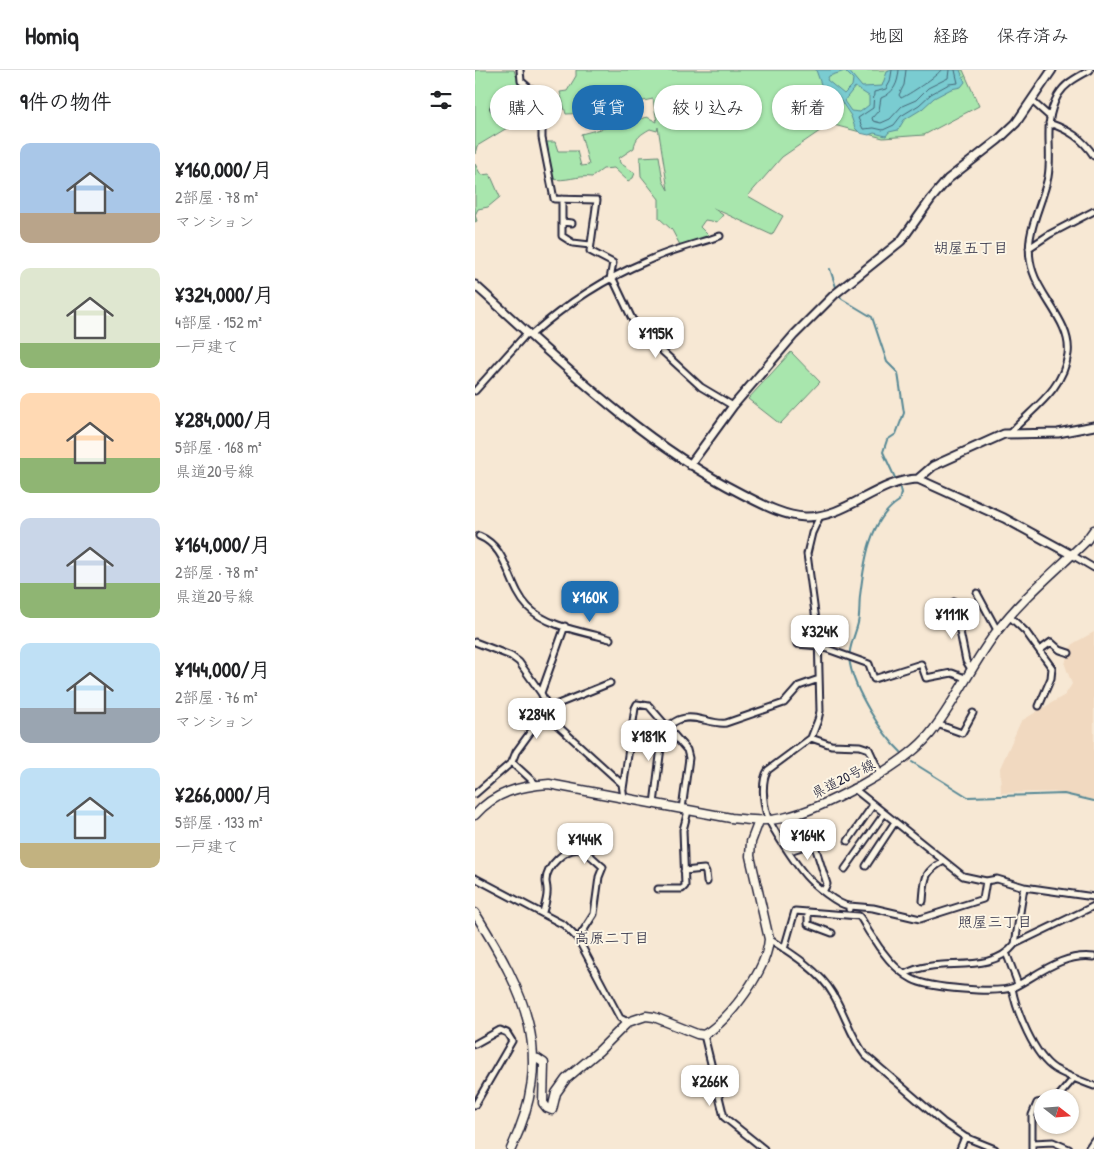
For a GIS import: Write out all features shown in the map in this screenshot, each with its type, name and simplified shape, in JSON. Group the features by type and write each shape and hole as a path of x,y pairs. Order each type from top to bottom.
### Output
{"main road":[{"name":"県道20号線","path":"475,815 488,802 502,794 526,785 565,786 685,810 759,821 808,810 881,773 910,754 937,724 997,630 1072,555 1094,530"},
{"path":"533,1058 544,1063 543,1103 552,1110 556,1093 566,1079 599,1051 627,1022 646,1016 654,1017 704,1035 721,1022 735,1007 761,967 769,948 769,939 751,856 751,842 759,821"},
{"path":"475,913 507,967 521,996 529,1026 533,1058 526,1111 511,1149"}],"street":[{"path":"519,70 521,81 526,85"},
{"path":"690,465 733,406 799,330 838,292 891,251 948,179 1007,132 1032,101 1052,70"},
{"path":"1011,432 1055,388 1068,354 1064,331 1033,273 1029,236 1048,176 1049,120 1058,96 1066,85 1090,70"},
{"path":"1032,101 1049,120 1076,135 1094,156"},
{"path":"542,130 554,199 597,200 590,251 613,263 610,278"},
{"path":"562,199 562,236 565,240 590,245"},
{"path":"1029,248 1050,234 1094,212"},
{"path":"562,222 572,223"},
{"path":"475,391 529,334 552,316 610,278 649,260 720,236"},
{"path":"610,278 614,281 632,320 648,338 701,387 733,406"},
{"path":"475,285 614,409 690,465 781,512 805,517 820,516 845,507 897,481 918,479 1004,518 1094,568"},
{"path":"918,479 933,466 995,437 1011,432 1058,432 1094,426"},
{"path":"820,516 812,533 807,554 807,565 817,609 820,711 811,738 778,760 764,775 769,820 806,876 841,905 873,908 910,918 929,917 983,899 986,881"},
{"path":"479,536 489,540 497,548 513,584 528,608 547,620 611,639"},
{"path":"977,593 997,630"},
{"path":"954,602 966,661 971,669"},
{"path":"1009,616 1026,632 1052,668 1051,678 1039,706"},
{"path":"541,693 565,626"},
{"path":"475,642 511,656 519,662 541,693 557,725 622,784 624,798"},
{"path":"1040,650 1051,642 1060,650 1069,653"},
{"path":"797,644 819,646 869,664 874,679 921,664 926,678 952,673 965,678"},
{"path":"666,725 683,718 709,721 717,724 726,723 784,703 799,686 819,679"},
{"path":"475,794 511,762 515,752 547,708 610,683"},
{"path":"623,789 637,704 649,706 687,750 689,758 683,830 685,886 682,889 658,889"},
{"path":"937,724 962,732 973,713"},
{"path":"654,804 666,725"},
{"path":"811,738 831,745 860,746 869,749 881,773"},
{"path":"511,762 537,785"},
{"path":"853,788 963,876 986,881 997,879 1024,887 1094,897"},
{"path":"848,842 873,805"},
{"path":"845,869 884,814"},
{"path":"866,866 895,822"},
{"path":"789,851 814,843 827,884 824,890"},
{"path":"543,912 547,893 545,880 555,860 566,853 579,849 584,850 603,866 599,877 595,914 578,939"},
{"path":"923,901 926,877 930,869 944,862"},
{"path":"684,871 704,870 707,882"},
{"path":"475,878 543,912 564,925 578,939 620,1018 627,1022"},
{"path":"905,974 914,969 928,966 979,963 1007,955 1015,944 1024,887"},
{"path":"848,914 849,906"},
{"path":"1015,944 1094,906"},
{"path":"784,949 795,911 848,914 861,918 871,936 895,966 912,979 936,985 971,989 1012,988 1041,969 1062,961 1094,957"},
{"path":"809,912 808,924 832,934"},
{"path":"769,939 827,984 865,1055 943,1122 965,1137 995,1149"},
{"path":"1007,955 1018,984"},
{"path":"1012,988 1015,1002 1025,1026 1045,1059 1054,1068 1094,1086"},
{"path":"475,1044 500,1030 507,1033 512,1041 497,1072 475,1105"},
{"path":"704,1035 724,1117 764,1149"},
{"path":"1065,1089 1074,1078"},
{"path":"1034,1110 1032,1115 1032,1146 1053,1142 1069,1149"},
{"path":"960,1149 965,1137"},
{"path":"1088,1149 1094,1140"}],"shaded area":[{"path":"1094,632 1094,800 1054,792 1001,793 1000,768 1021,721 1065,695 1072,684 1065,665 1068,651 1074,643"}],"green space":[{"path":"475,70 514,70 516,76 526,84 490,85 490,130 504,130 477,146 475,154"},
{"path":"576,70 963,70 979,106 924,135 883,138 844,128 844,85 772,85 772,130 821,130 782,157 748,196 783,216 772,235 713,208 723,215 717,222 705,220 700,227 709,236 680,245 672,230 659,218 659,199 641,176 640,157 659,156 663,181 668,190 658,130 762,130 762,85 654,85 654,105 653,99 644,101 644,85 572,85 572,114 566,114 562,92 567,91 576,76"},
{"path":"647,117 654,120 654,130 657,131 650,129 641,135 637,139 634,148 619,158 620,163 635,173 633,178 628,181 614,168 603,169 592,177 552,179 545,142 555,142 558,151 577,151 581,166 589,165 581,134 597,130 644,130 644,118"},
{"path":"475,164 481,175 490,174 500,197 488,207 478,209 475,215"},
{"path":"791,352 820,382 780,424 748,399"}],"water":[{"path":"816,70 848,70 862,87 882,86 887,72 891,70 960,70 965,82 961,87 951,89 934,98 922,109 904,120 898,130 889,132 886,136 874,133 869,135 860,133 855,128 851,116 844,106 844,101 844,94 852,86 853,79 845,71 829,76 827,80 833,85 821,85","holes":["855,87 869,96 869,105 860,112 851,111 844,101"]}],"waterway":[{"path":"830,269 837,290"},
{"path":"839,295 842,299 872,317 887,362 898,373 904,413 896,434 887,440 883,452 896,480"},
{"path":"899,484 901,493 899,501 881,519 866,556 859,620 850,648 849,659 853,675 863,699 877,723 901,752"},
{"path":"912,762 968,797 1064,794 1094,801"}],"district":[{"name":"胡屋五丁目","path":"971,247"},
{"name":"照屋三丁目","path":"995,921"},
{"name":"高原二丁目","path":"612,937"}]}
